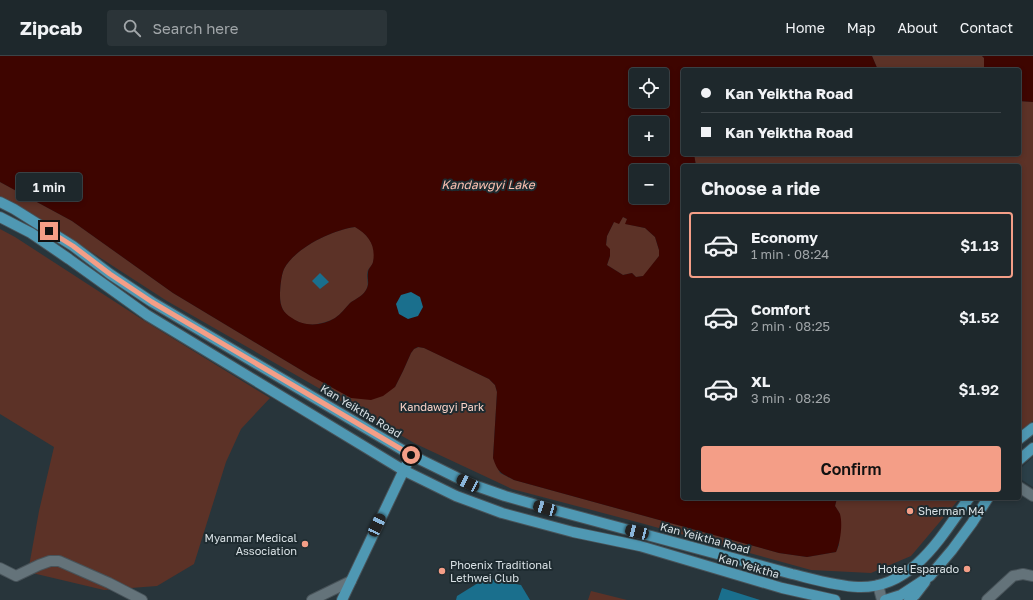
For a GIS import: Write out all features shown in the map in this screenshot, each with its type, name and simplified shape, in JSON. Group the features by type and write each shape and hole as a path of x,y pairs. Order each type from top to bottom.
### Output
{"main road":[{"name":"Kan Yeiktha Road","path":"0,202 14,209 73,246 110,274 152,302 411,455 468,483 505,496 558,512 721,556 823,582 858,587 878,585 892,581 906,573 924,558 968,500"},
{"name":"Kan Yeiktha","path":"0,217 31,233 146,314 403,470 456,496 502,513 573,532 640,546 782,588 835,600"},
{"path":"1021,437 1033,428"},
{"path":"1021,458 1033,448"},
{"path":"342,600 411,455"},
{"path":"909,600 915,595 952,550 987,500"},
{"path":"883,600 901,595 930,576"}],"street":[{"path":"1021,488 1033,496"},
{"path":"0,568 16,576 50,561 60,561 110,583 142,600"},
{"path":"987,600 1013,576 1023,574 1033,576"},
{"path":"312,600 351,580"},
{"path":"878,585 883,600"}],"shaded area":[{"path":"1033,457 1033,487 1021,479 1021,468"}],"green space":[{"path":"872,56 982,56 984,58 984,68 877,68"},
{"path":"1021,101 1033,102 1033,421 1021,430 1021,164 696,164 694,156 1021,156"},
{"name":"Kandawgyi Park","path":"0,182 72,221 173,293 311,376 395,387 411,353 414,349 419,347 489,379 495,385 497,392 493,458 500,473 514,480 779,553 807,557 836,552 839,545 840,514 835,506 836,500 958,500 911,556 871,573 811,570 512,489 416,444 167,301 31,213 0,196"},
{"path":"623,217 627,219 626,224 645,228 655,237 659,250 659,256 644,276 636,277 632,273 623,275 607,265 610,256 606,245 607,236 614,222"},
{"path":"355,227 368,238 374,254 372,265 368,269 367,273 368,285 365,292 350,303 335,318 329,321 309,324 294,320 288,316 283,310 281,304 280,286 284,269 289,261 305,247 315,241 336,232"},
{"path":"0,229 15,237 143,320 270,398 241,429 226,462 194,564 157,586 104,590 28,572 39,511 54,447 0,414"},
{"path":"591,591 627,600 588,600"}],"water":[{"name":"Kandawgyi Lake","path":"0,56 872,56 877,68 681,68 681,156 694,156 696,164 681,164 681,500 836,500 835,506 840,514 841,528 839,544 836,552 807,557 779,553 514,480 500,472 493,458 497,392 495,385 489,379 424,348 418,347 411,353 395,387 383,396 371,400 351,398 311,376 173,293 72,221 0,182","holes":["623,217 627,219 625,224 645,228 655,237 659,250 659,256 643,276 636,277 632,273 623,275 607,265 610,256 610,249 606,245 607,236 614,222 619,224","355,227 368,237 374,256 368,271 368,284 365,292 350,303 341,313 330,321 324,323 302,323 286,314 281,303 280,286 284,269 289,261 305,247 315,241 336,232"]},
{"path":"982,56 1033,56 1033,102 1021,101 1021,68 984,68 984,58"}],"building":[{"path":"320,273 329,282 320,289 312,281"},
{"path":"411,292 420,297 423,307 418,316 408,319 399,314 396,304 401,295"},
{"path":"486,578 521,585 530,600 456,600 457,596"},
{"path":"722,588 760,600 718,600"}],"place":[{"name":"Sherman M4","path":"910,511"},
{"name":"Myanmar Medical Association","path":"305,544"},
{"name":"Hotel Esparado","path":"967,569"},
{"name":"Phoenix Traditional Lethwei Club","path":"442,571"}],"route":[{"path":"49,231 73,246 110,274 152,302 411,455"}]}
